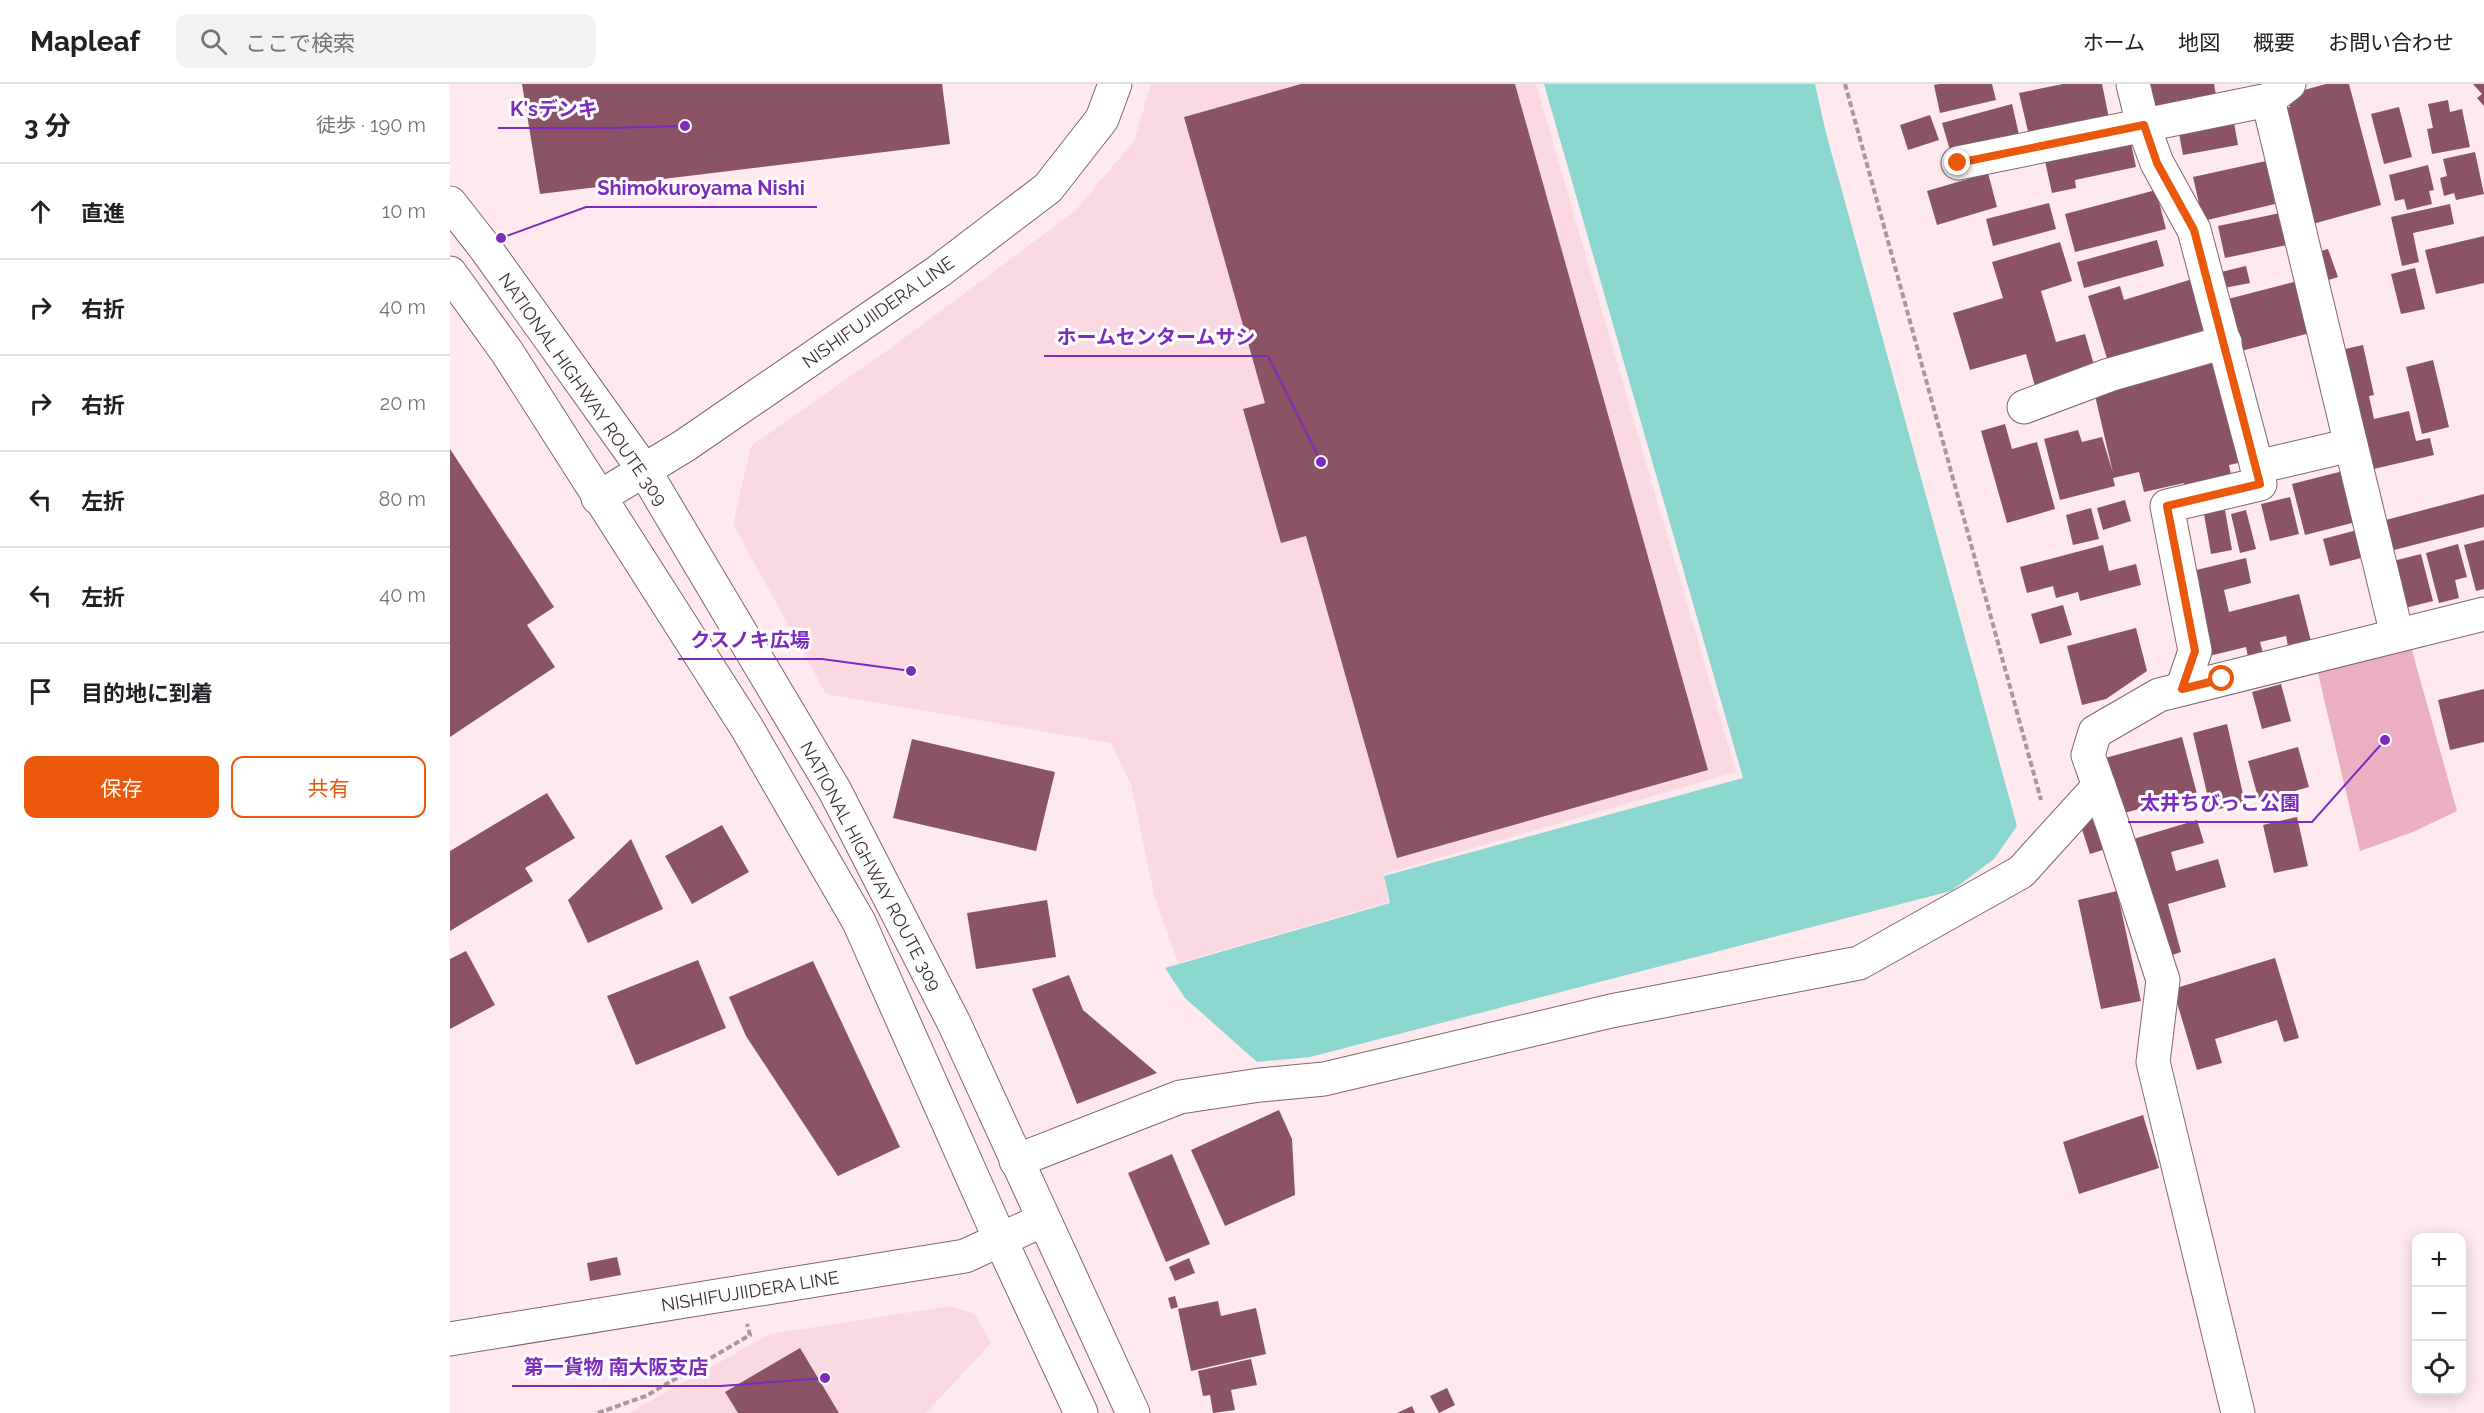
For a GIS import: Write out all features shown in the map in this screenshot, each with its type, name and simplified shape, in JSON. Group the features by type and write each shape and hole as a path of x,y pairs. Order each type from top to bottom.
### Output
{"main road":[{"name":"NISHIFUJIIDERA LINE","path":"598,498 684,446 939,271 1048,188 1102,119 1115,84"},
{"path":"2133,84 2157,163 2194,230 2260,484 2167,506 2195,651 2182,689"},
{"path":"1958,163 2144,125 2278,92 2351,445 2397,634"},
{"name":"NATIONAL HIGHWAY ROUTE 309","path":"450,203 486,249 644,470 836,790 954,1023 1133,1413"},
{"name":"NATIONAL HIGHWAY ROUTE 309","path":"450,273 507,352 598,498 747,728 859,922 1000,1239 1082,1413"},
{"path":"2024,407 2109,375 2224,342"},
{"path":"2257,467 2351,445"},
{"path":"2238,1413 2153,1062 2163,980 2088,756 2095,732 2160,695 2484,614"},
{"path":"1016,1161 1180,1097 1260,1085 1324,1079 1611,1011 1859,963 2021,872 2099,786"},
{"name":"NISHIFUJIIDERA LINE","path":"450,1339 965,1256 1043,1220"}],"path":[{"path":"1845,84 2051,838"},
{"path":"598,1413 646,1396 750,1335 746,1322"}],"shaded area":[{"path":"1151,84 1536,84 1736,772 1384,874 1389,902 1178,963 1154,895 1131,785 1111,743 826,694 733,524 751,446 892,347 1075,211 1134,141"},
{"path":"2411,647 2457,811 2413,832 2360,851 2317,669"},
{"path":"950,1306 975,1314 991,1343 926,1413 629,1413 770,1334"}],"water":[{"path":"1544,84 1815,84 1826,133 2017,826 1994,859 1951,891 1310,1057 1257,1062 1185,998 1165,968 1390,903 1384,876 1743,778"}],"building":[{"path":"522,84 942,84 950,144 540,194"},
{"path":"1301,84 1515,84 1708,770 1397,858 1306,536 1281,543 1243,409 1265,403 1184,117"},
{"path":"1992,84 1996,100 1940,113 1934,85"},
{"path":"2063,84 2102,84 2110,123 2030,140 2019,93"},
{"path":"2143,84 2214,84 2217,101 2149,115"},
{"path":"2326,84 2349,84 2381,205 2309,225 2278,110 2290,107 2286,95"},
{"path":"2473,84 2484,84 2484,106 2477,98 2482,94"},
{"path":"2448,100 2450,112 2462,109 2470,147 2432,154 2427,129 2433,128 2428,104"},
{"path":"2012,104 2020,139 1952,157 1942,123"},
{"path":"2399,107 2412,157 2384,164 2371,114"},
{"path":"1930,115 1939,140 1908,150 1900,125"},
{"path":"2233,117 2238,145 2183,155 2178,128"},
{"path":"2131,143 2136,167 2075,180 2076,188 2052,193 2045,161"},
{"path":"2475,152 2484,194 2456,200 2454,193 2444,196 2440,178 2447,176 2443,159"},
{"path":"2266,161 2275,204 2203,221 2193,177"},
{"path":"2428,165 2434,190 2429,191 2432,204 2407,210 2404,199 2395,201 2389,175"},
{"path":"1988,173 1997,207 1937,225 1927,191"},
{"path":"2156,190 2166,229 2075,252 2065,214"},
{"path":"2049,203 2056,229 1993,246 1986,219"},
{"path":"2450,204 2454,224 2413,233 2419,262 2402,266 2391,217"},
{"path":"2285,212 2292,244 2225,258 2218,226"},
{"path":"2484,236 2484,283 2436,294 2425,250"},
{"path":"2157,240 2164,266 2084,288 2077,262"},
{"path":"2060,242 2072,281 2041,291 2056,342 2085,334 2096,372 2036,390 2026,354 1970,370 1953,313 2003,298 1992,262"},
{"path":"2328,249 2338,277 2319,283 2310,254"},
{"path":"2246,266 2250,283 2224,288 2221,272"},
{"path":"2415,268 2425,309 2401,314 2391,274"},
{"path":"2199,277 2216,332 2109,365 2088,296 2120,286 2124,300"},
{"path":"2298,281 2310,333 2241,351 2228,299"},
{"path":"2363,345 2374,395 2369,396 2374,419 2409,411 2416,441 2430,438 2434,455 2365,471 2336,351"},
{"path":"2220,359 2243,462 2229,465 2233,483 2186,493 2184,483 2144,492 2139,472 2113,478 2115,486 2060,500 2044,439 2078,430 2082,442 2102,437 2113,473 2093,387"},
{"path":"2433,360 2449,427 2422,434 2406,367"},
{"path":"2005,424 2012,449 2037,442 2055,509 2007,523 1981,431"},
{"path":"450,449 554,607 527,625 555,667 450,737"},
{"path":"2343,471 2356,522 2305,535 2292,484"},
{"path":"2484,494 2484,527 2390,551 2382,521"},
{"path":"2290,497 2299,534 2270,541 2261,504"},
{"path":"2125,500 2131,521 2103,530 2097,508"},
{"path":"2091,508 2099,539 2073,545 2066,515"},
{"path":"2225,510 2232,550 2211,554 2204,514"},
{"path":"2246,510 2256,549 2240,553 2231,514"},
{"path":"2357,530 2365,557 2330,566 2323,539"},
{"path":"2484,540 2484,589 2476,591 2464,545"},
{"path":"2458,544 2467,577 2455,580 2459,598 2439,603 2426,553"},
{"path":"2103,545 2109,571 2136,564 2141,585 2080,601 2078,592 2056,598 2053,586 2027,593 2020,567"},
{"path":"2421,554 2433,601 2405,608 2393,561"},
{"path":"2246,558 2251,583 2224,590 2229,612 2299,594 2312,645 2289,651 2286,636 2260,642 2263,653 2248,657 2246,647 2209,656 2188,572"},
{"path":"2063,605 2072,635 2040,644 2031,614"},
{"path":"2136,628 2147,671 2106,699 2082,705 2067,646"},
{"path":"2281,684 2291,721 2262,729 2252,692"},
{"path":"2484,689 2484,742 2450,750 2438,700"},
{"path":"2227,724 2245,803 2211,811 2193,733"},
{"path":"2182,737 2197,794 2120,814 2105,758"},
{"path":"912,739 1055,772 1036,851 893,818"},
{"path":"2298,747 2309,787 2259,801 2248,761"},
{"path":"547,793 575,838 525,868 533,881 450,931 450,851"},
{"path":"2098,814 2109,848 2090,854 2079,820"},
{"path":"2297,817 2308,866 2274,873 2263,825"},
{"path":"2197,820 2204,843 2171,852 2176,871 2218,859 2226,887 2168,904 2181,952 2164,958 2130,840"},
{"path":"722,825 749,872 692,904 665,856"},
{"path":"631,839 663,909 588,943 568,900"},
{"path":"2117,891 2141,1001 2101,1009 2078,900"},
{"path":"1047,900 1056,957 976,969 967,913"},
{"path":"466,951 495,1005 450,1029 450,959"},
{"path":"2275,958 2299,1038 2284,1042 2277,1020 2215,1039 2222,1063 2197,1070 2173,989"},
{"path":"698,960 726,1028 636,1065 607,996"},
{"path":"813,961 900,1147 838,1176 746,1036 729,997"},
{"path":"1069,975 1083,1010 1157,1073 1077,1104 1032,989"},
{"path":"1279,1110 1292,1139 1295,1195 1225,1226 1191,1150"},
{"path":"2143,1115 2159,1168 2079,1194 2063,1142"},
{"path":"1172,1154 1210,1244 1166,1262 1128,1173"},
{"path":"617,1257 621,1275 590,1281 587,1263"},
{"path":"1189,1258 1195,1273 1175,1281 1169,1267"},
{"path":"1175,1296 1178,1307 1171,1309 1168,1298"},
{"path":"1218,1301 1221,1316 1256,1308 1266,1354 1191,1371 1178,1309"},
{"path":"800,1348 839,1413 738,1413 725,1392"},
{"path":"1251,1359 1257,1385 1231,1390 1235,1410 1213,1413 1210,1395 1203,1396 1198,1371"},
{"path":"1447,1388 1455,1405 1439,1413 1430,1396"},
{"path":"1412,1406 1415,1413 1397,1413"}],"place":[{"name":"K'sデンキ","path":"685,126"},
{"name":"Shimokuroyama Nishi","path":"501,238"},
{"name":"ホームセンタームサシ","path":"1321,462"},
{"name":"クスノキ広場","path":"911,671"},
{"name":"太井ちびっこ公園","path":"2385,740"},
{"name":"第一貨物 南大阪支店","path":"825,1378"}],"route":[{"path":"1958,163 2144,125 2157,163 2194,230 2260,484 2167,506 2195,651 2182,689 2222,679"}]}
